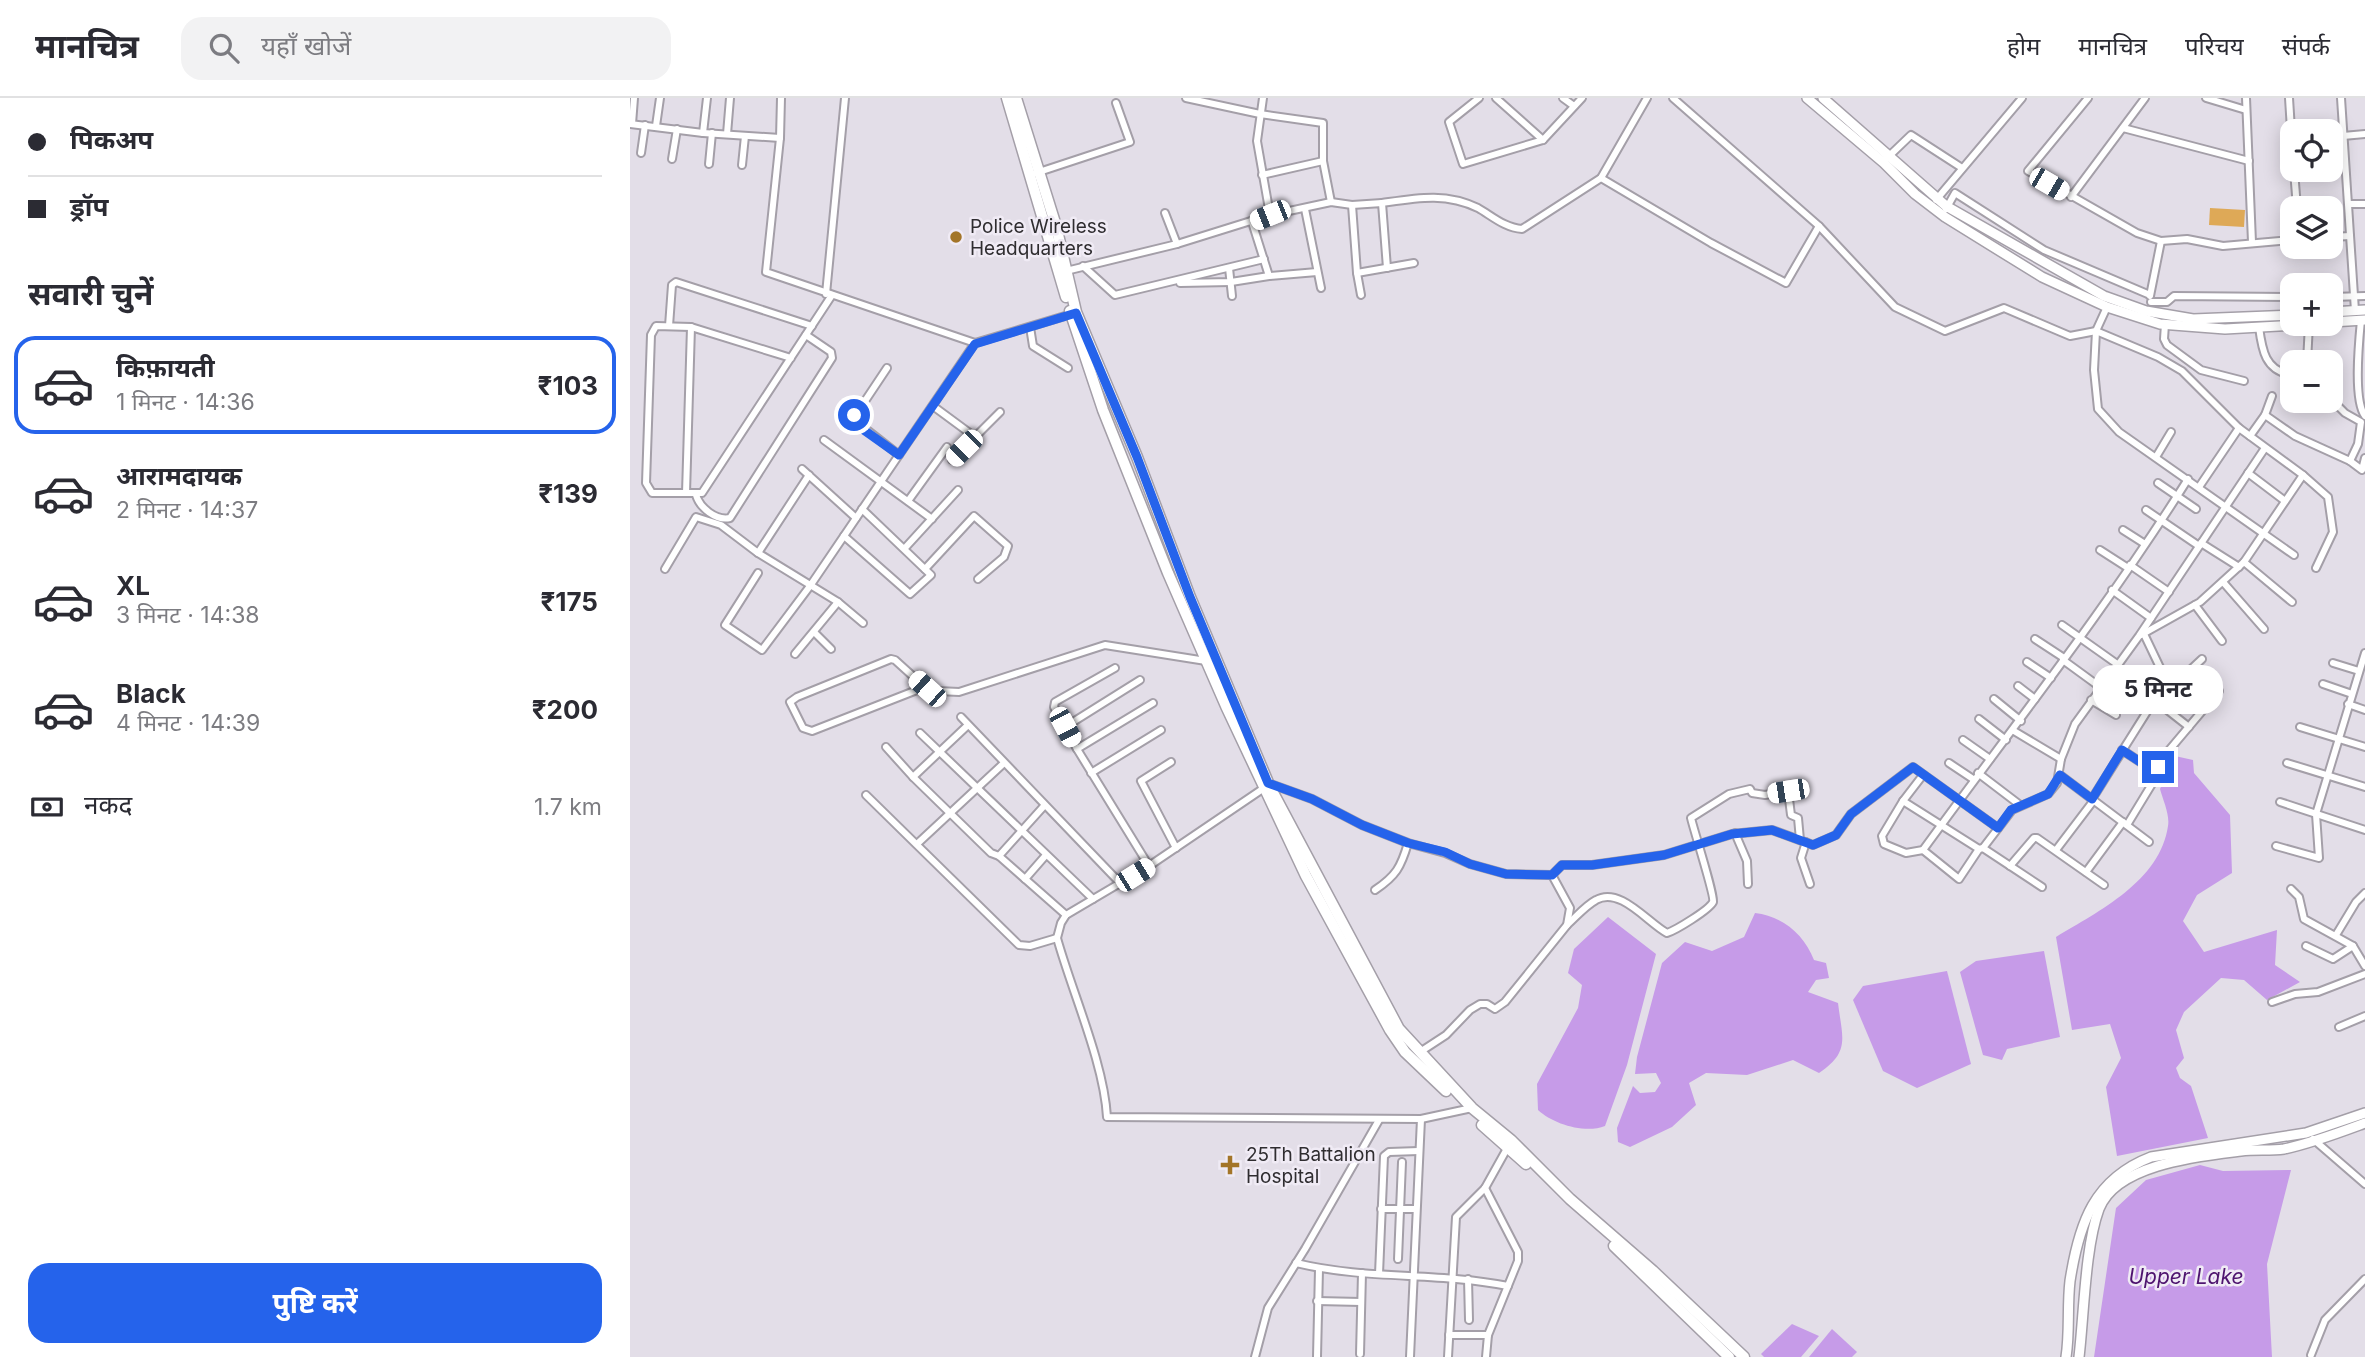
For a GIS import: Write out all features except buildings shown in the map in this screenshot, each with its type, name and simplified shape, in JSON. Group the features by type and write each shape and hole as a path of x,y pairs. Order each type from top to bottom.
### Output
{"main road":[{"path":"1007,98 1036,173"},
{"path":"1016,98 1074,313 1104,410 1168,573 1206,661 1390,1030 1405,1052 1653,1271 1744,1357"},
{"path":"1807,98 1946,206 2104,296 2149,302 2193,318 2280,315"},
{"path":"1823,98 1930,206 2042,277 2107,307 2143,320 2225,329 2280,326"},
{"path":"1074,313 1132,444 1190,597 1267,786 1399,1029 1470,1110"},
{"path":"2066,1357 2070,1281 2085,1219 2097,1194 2115,1176 2132,1164 2151,1157 2306,1133 2365,1113"},
{"path":"2079,1357 2093,1230 2100,1206 2112,1192 2138,1172 2156,1166 2242,1151 2281,1149 2316,1141 2365,1123"},
{"path":"1509,1143 1729,1357"}],"street":[{"path":"634,98 631,124 703,133 780,138"},
{"path":"656,126 660,98"},
{"path":"703,133 707,98"},
{"path":"727,134 730,98"},
{"path":"781,98 780,138 766,272 975,344 1074,313"},
{"path":"791,358 691,327 656,326 652,335 646,483 652,493 702,493 791,358 812,326 829,295 845,98"},
{"path":"1186,98 1260,114 1323,123 1323,161 1331,202"},
{"path":"1264,98 1257,141 1270,215"},
{"path":"1479,98 1449,122 1463,164 1542,140 1582,98"},
{"path":"1496,98 1542,140"},
{"path":"1563,98 1574,106"},
{"path":"1063,272 1177,244 1270,215 1331,202 1352,205 1445,196 1475,207 1513,229 1522,229 1601,178 1647,98"},
{"path":"1673,98 1819,226 1895,307 1945,331 2004,308 2070,336 2096,331 2158,357 2182,371 2239,428 2304,475 2328,496 2333,532 2316,568"},
{"path":"1930,206 2022,98"},
{"path":"2088,98 2028,171 2137,233 2161,240 2187,239 2223,246 2280,241"},
{"path":"2071,197 2145,98"},
{"path":"2206,98 2246,110"},
{"path":"2246,98 2252,242"},
{"path":"2289,98 2290,119"},
{"path":"2341,98 2342,119"},
{"path":"1036,173 1130,142 1116,103"},
{"path":"641,153 645,125"},
{"path":"2123,128 2249,161"},
{"path":"672,159 677,129"},
{"path":"709,164 712,133"},
{"path":"2365,134 2343,136 2355,297 2360,316 2356,360 2360,368 2357,387 2361,411 2365,416"},
{"path":"1886,159 1911,135 1962,168"},
{"path":"742,165 745,136"},
{"path":"1262,175 1323,161"},
{"path":"1601,178 1711,243 1786,283 1819,226"},
{"path":"1945,217 1946,206 1955,193 2043,250 2149,302 2167,302 2175,296 2280,297"},
{"path":"1382,203 1387,268"},
{"path":"2348,204 2365,204"},
{"path":"1352,205 1361,295"},
{"path":"1305,209 1321,288"},
{"path":"1165,213 1177,244"},
{"path":"1252,222 1269,275"},
{"path":"2343,236 2350,236"},
{"path":"2149,302 2161,240"},
{"path":"1083,266 1115,295 1264,258"},
{"path":"1357,273 1414,263"},
{"path":"1229,268 1232,296"},
{"path":"1170,283 1231,282 1269,275 1317,272"},
{"path":"669,326 672,285 676,282 812,326"},
{"path":"2343,297 2365,296"},
{"path":"2107,307 2096,331 2094,370 2098,409 2119,432 2227,505 2294,555"},
{"path":"2165,324 2164,339 2167,345 2202,370 2244,381"},
{"path":"686,493 691,327"},
{"path":"1030,327 1034,346 1069,368"},
{"path":"2259,327 2266,359 2280,371"},
{"path":"696,495 702,508 723,519 730,518 832,358 831,352 806,335"},
{"path":"758,573 724,625 761,650 810,586 975,344"},
{"path":"887,368 853,419 899,455"},
{"path":"2250,436 2265,415 2272,396"},
{"path":"933,406 975,437"},
{"path":"2343,411 2361,422 2358,444 2350,461"},
{"path":"952,460 1000,412"},
{"path":"2265,415 2295,436 2350,461 2362,470 2365,458"},
{"path":"2199,487 2239,428"},
{"path":"2156,457 2171,432"},
{"path":"824,440 932,519"},
{"path":"908,501 947,447"},
{"path":"1923,850 1959,880 2011,810 2048,794 2060,775 2061,759 2076,724 2091,700 2142,635 2265,448"},
{"path":"802,469 856,518"},
{"path":"2248,474 2285,500"},
{"path":"758,553 809,475"},
{"path":"2142,635 2195,605 2241,565 2304,475"},
{"path":"1923,775 1882,836 1884,844 1906,853 1923,850 1957,800 2014,731 2188,479"},
{"path":"2158,483 2196,509"},
{"path":"905,548 958,490"},
{"path":"844,536 910,594 931,575 862,509"},
{"path":"2146,510 2200,544 2241,565 2292,602"},
{"path":"925,569 974,516 1008,546 1004,557 978,579"},
{"path":"665,569 696,517 721,525 758,553 838,603 863,623"},
{"path":"2123,530 2144,544"},
{"path":"2101,550 2169,592"},
{"path":"2223,582 2264,629"},
{"path":"2112,590 2151,618"},
{"path":"795,654 838,603"},
{"path":"2195,605 2222,641"},
{"path":"2062,625 2118,664"},
{"path":"814,632 831,649"},
{"path":"2142,635 2165,678"},
{"path":"2035,639 2100,687"},
{"path":"927,689 891,659 790,702 803,728 812,731 917,690 959,692 1105,645 1206,661"},
{"path":"2276,846 2319,858 2316,814 2365,653"},
{"path":"2056,850 2093,800 2148,710 2202,659"},
{"path":"2027,662 2051,678"},
{"path":"2333,663 2362,668"},
{"path":"1115,668 1055,702 1054,707 1149,866"},
{"path":"1065,727 1140,680"},
{"path":"2323,684 2352,694"},
{"path":"2018,686 2035,699"},
{"path":"2086,872 2125,823 2157,773 2160,761 2219,691"},
{"path":"1994,699 2021,721"},
{"path":"2091,700 2116,715"},
{"path":"1077,749 1153,703"},
{"path":"2154,704 2161,705 2189,726"},
{"path":"2348,704 2365,710"},
{"path":"961,717 1121,884"},
{"path":"1979,719 2006,740"},
{"path":"913,777 968,725"},
{"path":"2300,726 2365,747"},
{"path":"1091,773 1161,730"},
{"path":"2014,731 2061,759"},
{"path":"920,733 1093,899"},
{"path":"1963,740 1990,759"},
{"path":"886,747 991,853 999,856 1066,915"},
{"path":"2122,750 2157,773"},
{"path":"1171,762 1141,781 1176,848"},
{"path":"2287,762 2365,788"},
{"path":"917,844 1004,763"},
{"path":"1949,763 1976,776 2020,805"},
{"path":"1470,1110 1421,1119 1379,1120 1107,1117 1106,1101 1095,1057 1057,939 1060,923 1066,915 1121,884 1267,786 1312,799 1362,825 1408,843 1445,852 1470,864 1506,874 1552,875 1562,865 1592,865 1664,855 1735,833 1772,830 1813,845 1836,835 1851,814 1913,767 1998,828"},
{"path":"2060,775 2149,842"},
{"path":"1419,1053 1446,1035 1470,1010 1480,1004 1487,1004 1495,1009 1505,1002 1567,925 1597,899 1610,898 1626,903 1664,931 1671,932 1713,901 1714,895 1696,844 1691,818 1729,794 1750,789 1752,793 1765,795 1788,791 1791,815 1798,818 1803,841 1801,858 1810,884"},
{"path":"866,795 1019,945 1030,946 1057,939"},
{"path":"1903,801 2042,887"},
{"path":"2280,802 2365,830"},
{"path":"999,856 1044,806"},
{"path":"1735,833 1747,861 1748,884"},
{"path":"2010,866 2034,838 2056,850 2104,885"},
{"path":"1375,890 1388,881 1401,866 1408,843"},
{"path":"1025,879 1046,855"},
{"path":"1552,875 1570,908 1567,925"},
{"path":"2291,889 2299,897 2304,919 2353,946 2364,963"},
{"path":"2336,935 2356,902 2365,893"},
{"path":"2306,946 2333,959 2353,946"},
{"path":"2272,1002 2295,994 2318,992 2365,974"},
{"path":"2339,1027 2365,1016"},
{"path":"1410,1357 1421,1119"},
{"path":"1252,1357 1268,1308 1379,1120"},
{"path":"2306,1133 2365,1184"},
{"path":"1448,1357 1456,1217 1485,1188 1509,1143"},
{"path":"1379,1274 1384,1156 1389,1152 1419,1151"},
{"path":"1398,1259 1402,1162"},
{"path":"1485,1188 1518,1252 1518,1261 1488,1335 1486,1357"},
{"path":"1381,1209 1416,1209"},
{"path":"1296,1264 1362,1273 1451,1277 1508,1286"},
{"path":"1317,1357 1319,1269"},
{"path":"1360,1354 1362,1273"},
{"path":"1468,1279 1469,1320"},
{"path":"2311,1356 2325,1320 2365,1279"},
{"path":"1317,1301 1361,1302"},
{"path":"1449,1335 1488,1335"}],"water":[{"path":"2175,756 2193,760 2194,773 2230,815 2232,873 2197,895 2183,921 2204,952 2277,930 2275,965 2300,982 2267,1000 2244,980 2221,978 2184,1012 2176,1030 2184,1058 2176,1068 2180,1078 2191,1086 2208,1138 2117,1156 2106,1087 2121,1058 2110,1024 2072,1030 2056,937 2108,905 2153,863 2163,845 2168,826 2160,789"},
{"path":"1755,913 1783,922 1798,934 1814,960 1826,963 1829,978 1816,980 1808,992 1838,1003 1842,1043 1836,1058 1819,1073 1793,1060 1747,1075 1706,1073 1689,1083 1696,1105 1672,1127 1630,1147 1618,1142 1617,1128 1633,1086 1640,1093 1655,1092 1661,1083 1656,1073 1635,1074 1662,963 1685,942 1712,951 1744,937"},
{"path":"1608,917 1656,954 1627,1065 1605,1126 1579,1128 1561,1123 1538,1110 1537,1084 1578,1008 1582,985 1568,973 1574,949"},
{"path":"2044,951 2060,1037 2007,1049 2002,1060 1983,1055 1960,972 1976,961"},
{"path":"1947,971 1971,1064 1917,1088 1883,1071 1853,1000 1863,986"},
{"name":"Upper Lake","path":"2200,1165 2223,1171 2291,1170 2267,1264 2272,1357 2094,1357 2116,1208 2146,1180"},
{"path":"1792,1324 1819,1336 1801,1357 1764,1357 1761,1354"},
{"path":"1832,1329 1857,1352 1852,1357 1809,1357"}],"place":[{"name":"Police Wireless Headquarters","path":"956,237"},
{"name":"25Th Battalion Hospital","path":"1230,1165"}],"route":[{"path":"854,415 854,423 899,455 975,344 1076,313 1268,783 1312,799 1362,825 1408,843 1445,852 1470,864 1506,874 1552,875 1562,865 1592,865 1664,855 1732,834 1772,830 1813,845 1836,835 1851,814 1913,767 1998,828 2011,810 2048,794 2060,775 2092,799 2122,750 2157,773 2158,767"}]}
